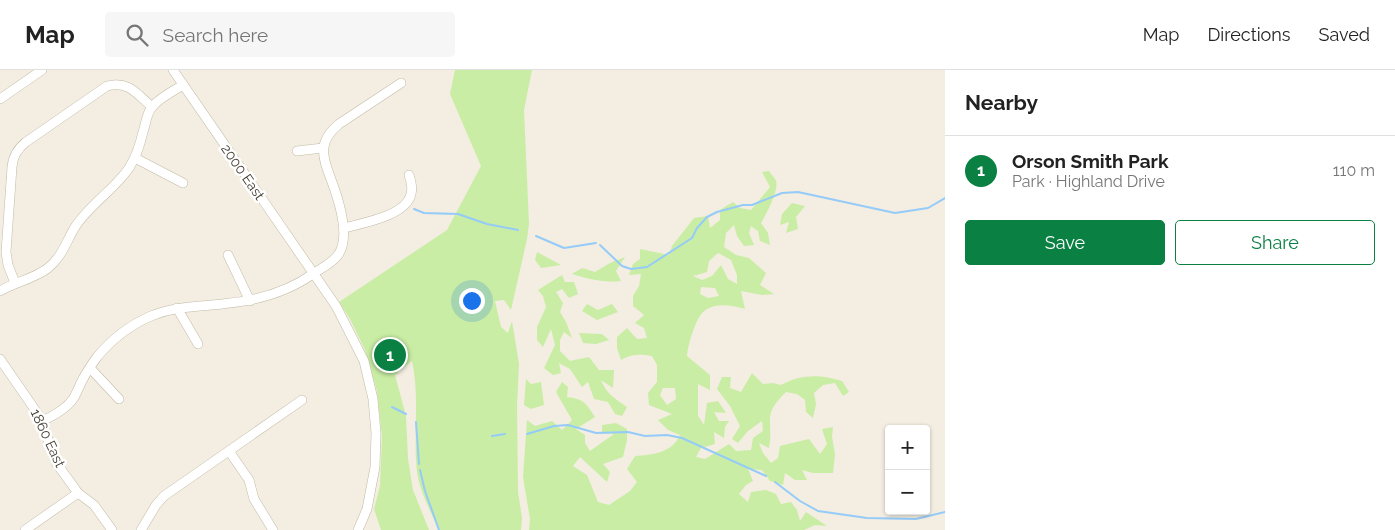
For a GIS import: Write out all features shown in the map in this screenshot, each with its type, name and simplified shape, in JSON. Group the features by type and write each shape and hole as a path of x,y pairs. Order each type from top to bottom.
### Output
{"street":[{"path":"0,99 42,70"},
{"name":"2000 East","path":"173,70 336,306 364,362 373,399 376,433 375,467 367,508 358,530"},
{"path":"42,421 52,417 69,404 90,368 107,346 128,328 152,316 177,308 250,301 292,287 314,274 339,254 344,240 344,228 324,162 323,148 326,139 335,128 401,83"},
{"path":"15,283 8,265 6,252 12,162 18,149 108,86 119,84 130,88 152,107"},
{"path":"0,291 39,274 54,264 83,217 119,180 134,158 152,107 182,85"},
{"path":"297,151 323,148"},
{"path":"134,158 183,183"},
{"path":"344,228 386,216 405,206 411,194 409,175"},
{"path":"228,255 250,301"},
{"path":"177,308 198,344"},
{"name":"1860 East","path":"0,359 42,421 55,459 78,493 94,505 112,530"},
{"path":"90,368 119,398"},
{"path":"141,530 156,505 164,496 302,400"},
{"path":"229,451 249,480 254,500 273,530"},
{"path":"25,530 78,493"}],"green space":[{"path":"455,70 532,70 524,110 529,224 527,239 511,310 504,300 495,301 501,327 508,333 512,321 519,364 517,405 518,492 522,518 521,530 439,530 418,479 416,388 412,361 395,375 406,416 408,459 413,490 429,530 381,530 374,509 380,486 382,437 377,391 365,350 350,319 339,302 447,230 481,166 450,94"},
{"path":"769,171 776,181 776,191 761,223 768,233 770,245 760,241 758,231 751,226 749,233 754,245 744,246 737,236 734,225 726,233 724,247 736,255 749,258 766,273 760,285 774,294 762,295 741,291 745,309 729,306 712,307 703,312 697,321 690,339 687,356 710,375 710,390 698,384 698,416 704,425 707,403 718,401 726,413 714,412 719,421 729,421 725,427 724,438 714,432 715,444 701,448 696,457 705,459 729,444 736,451 751,450 753,438 763,431 762,421 748,431 738,443 732,439 740,426 730,406 717,389 722,377 731,377 730,388 741,392 752,373 763,384 773,383 781,385 788,381 811,376 842,381 849,392 843,396 835,383 823,385 814,393 816,404 813,418 806,412 805,400 797,394 786,392 778,400 771,413 769,448 759,443 763,453 771,463 778,458 780,446 809,439 820,454 827,444 822,429 833,427 832,437 835,454 833,473 813,473 802,470 807,480 795,480 785,473 783,485 770,481 762,470 748,469 753,481 746,485 739,494 748,502 751,492 766,490 776,494 781,504 791,502 797,510 800,521 806,512 827,526 815,525 804,530 529,530 530,519 523,477 527,420 535,426 552,421 562,430 572,420 556,392 562,382 568,387 567,397 584,402 595,417 576,429 585,435 585,443 590,451 614,434 602,433 602,425 616,423 627,429 627,440 623,457 603,464 610,472 607,482 580,457 573,466 587,475 598,502 609,505 630,491 637,482 627,469 635,456 661,452 672,446 680,435 668,430 658,420 672,414 649,405 648,393 657,382 657,365 652,356 636,355 621,360 617,348 617,337 627,328 637,339 647,338 644,328 635,323 644,315 633,306 633,296 639,286 641,274 629,275 633,264 640,259 640,249 669,255 672,246 694,218 708,216 710,228 720,220 720,210 733,202 740,208 751,210 770,187 762,172","holes":["718,253 731,260 737,275 737,284 728,279 721,265 712,276 702,280 693,276 707,272 709,261","701,287 715,288 719,296 708,298 700,294","663,388 675,388 676,399 667,405 660,395"]},
{"path":"792,203 805,206 796,217 798,229 786,233 789,222 780,225 782,214"},
{"path":"537,252 561,265 541,268 535,260"},
{"path":"625,257 616,271 621,281 596,280 572,274 582,268 595,272"},
{"path":"562,275 565,282 574,282 578,294 569,298 562,289 556,292 563,303 560,312 572,338 564,332 560,340 560,351 570,361 589,357 599,370 614,370 613,388 601,380 608,392 627,407 622,416 615,414 608,402 594,399 588,382 582,387 570,369 559,363 561,373 553,375 544,368 555,345 551,329 543,347 537,340 537,327 546,307 543,296 538,290"},
{"path":"587,304 598,310 612,304 618,312 597,320 582,311"},
{"path":"579,333 602,334 609,340 596,344 583,343"},
{"path":"526,379 531,384 541,382 544,405 531,409 524,405"}],"waterway":[{"path":"600,245 622,266 631,269 647,267 692,238 697,228 707,217 717,212 743,205 752,205 782,193 798,192 895,213 928,208 945,198"},
{"path":"414,209 424,213 458,214 487,224 518,230"},
{"path":"536,236 564,248 596,243"},
{"path":"392,407 406,414"},
{"path":"416,422 419,464"},
{"path":"527,434 554,426 568,425 596,433 628,432 645,436 667,435 682,438 766,476"},
{"path":"492,436 505,434"},
{"path":"420,470 425,491 439,530"},
{"path":"775,482 800,501 818,511 867,518 916,519 945,512"}],"place":[{"name":"Orson Smith Park","path":"390,355"}]}
